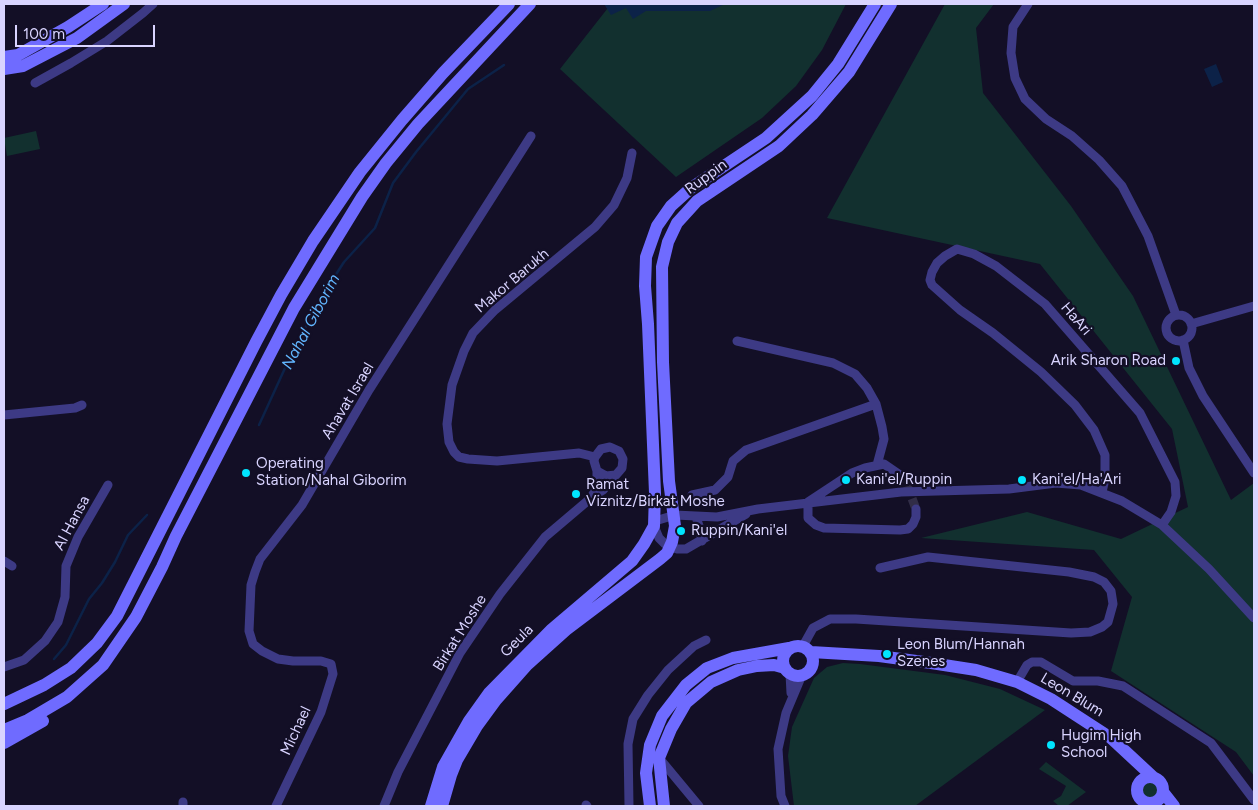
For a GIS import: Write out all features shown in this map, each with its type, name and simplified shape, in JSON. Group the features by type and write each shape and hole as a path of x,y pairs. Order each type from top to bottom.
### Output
{"street":[{"path":"4,58 18,55 68,27 102,4"},
{"path":"4,69 23,66 77,38 124,4"},
{"path":"35,82 107,41 144,14 154,4"},
{"path":"4,704 44,685 71,668 97,643 117,616 281,295 313,241 360,172 402,120 443,73 509,4"},
{"path":"4,742 38,725 58,709 103,665 136,617 180,527 294,308 362,197 418,124 530,4"},
{"name":"Ruppin","path":"670,548 675,534 675,515 670,492 656,362 645,286 646,256 657,226 670,206 691,188 766,138 812,96 838,64 875,4"},
{"name":"Ruppin","path":"654,524 656,362 662,267 668,242 678,223 696,201 779,146 812,115 849,72 891,4"},
{"path":"1028,4 1013,27 1011,52 1015,78 1025,99 1046,119 1072,136 1099,160 1122,186 1148,236 1176,315"},
{"name":"Ahavat Israel","path":"331,664 322,661 278,659 253,644 249,631 251,585 255,572 260,559 302,506 370,390 531,136"},
{"name":"Makor Barukh","path":"595,456 579,453 497,461 468,459 460,457 454,452 449,442 447,424 452,386 464,350 473,333 495,310 595,227 614,205 627,178 632,153"},
{"name":"HaAri","path":"1102,492 1105,479 1105,455 1094,430 1075,405 1041,372 993,333 960,310 932,285 930,280 937,263 957,249 974,254 996,266 1045,304 1140,413 1175,482 1176,496 1172,512 1162,525"},
{"path":"1191,324 1254,306"},
{"path":"1176,315 1187,318 1191,324 1190,334 1183,340 1172,339 1167,333 1167,322 1176,315"},
{"path":"1183,340 1189,368 1203,396 1254,473"},
{"path":"736,341 833,364 855,374 867,388 876,404 882,427 884,439 878,465"},
{"path":"692,495 715,490 728,477 733,461 746,450 876,404"},
{"path":"4,415 75,408 82,405"},
{"path":"591,498 597,487 598,471 594,461 595,456 605,447 610,447 622,454 623,464 619,472 606,476 598,471"},
{"path":"808,502 852,473 878,465 884,464 900,475"},
{"name":"Birkat Moshe","path":"384,806 398,772 460,652 500,594 545,537 603,490 616,474"},
{"path":"758,508 686,549 670,548 659,538 654,524 675,515 696,517 724,516 758,508 901,492 1009,489 1056,483 1081,485 1122,501 1162,525 1209,569 1254,618"},
{"name":"Al Hansa","path":"4,667 24,660 44,641 58,622 65,597 66,566 78,537 108,485"},
{"path":"808,502 808,518 816,525 824,528 908,529 916,517 916,509"},
{"path":"696,517 702,541"},
{"name":"Geula","path":"431,806 443,767 469,721 489,693 552,629 632,561 644,544 654,524"},
{"name":"Geula","path":"442,806 451,775 458,760 477,726 502,693 527,665 566,630 650,568 670,548"},
{"path":"807,649 814,628 830,619 864,619 1072,633 1090,632 1102,627 1108,622 1113,604 1111,591 1104,582 1094,577 1069,572 928,557 880,568"},
{"path":"4,561 12,566"},
{"path":"629,806 628,744 633,720 648,695 668,670 694,646 706,640"},
{"path":"650,806 646,772 650,745 662,716 686,685 707,668 733,658 796,646 807,649 813,660 797,671 778,750 781,796 785,806"},
{"path":"789,648 784,655 783,664 797,671"},
{"name":"Leon Blum","path":"807,649 842,655 879,656 949,665 976,670 1017,682 1051,699 1110,738 1153,777"},
{"name":"Leon Blum","path":"664,806 660,758 671,729 686,703 712,682 738,670 774,665 797,671 842,655"},
{"path":"1017,682 1027,665 1032,662 1041,662 1073,681 1098,681 1123,686 1211,743 1254,800"},
{"name":"Michael","path":"276,806 321,712 333,674 331,664"},
{"path":"4,730 28,720 67,697 95,673"},
{"name":"Leon Blum","path":"1129,756 1139,783"},
{"path":"660,758 699,806"},
{"path":"1163,792 1157,805 1140,799 1137,792 1139,783 1145,778 1153,777 1161,782 1163,792 1174,806"}],"green space":[{"path":"611,4 846,4 822,50 796,86 762,118 676,177 560,69"},
{"path":"945,4 994,4 976,28 983,93 1071,206 1133,296 1231,500 1254,483 1254,776 1236,752 1111,671 1132,597 1094,550 921,538 1027,512 1121,539 1188,507 1172,429 1040,264 827,218"},
{"path":"36,131 40,149 7,156 4,138"},
{"path":"843,663 945,675 1000,689 1045,710 915,806 794,806 788,756 792,727 814,678 827,667"},
{"path":"1046,762 1086,792 1067,806 1059,806 1053,801 1061,796 1066,786 1039,769"},
{"path":"1150,782 1158,790 1150,798 1142,790"}],"water":[{"path":"604,4 725,4 710,11 646,11 633,19 626,8 611,15"},
{"path":"1216,64 1223,82 1212,87 1204,69"}],"waterway":[{"name":"Nahal Giborim","path":"259,425 291,355 322,296 344,262 375,228 393,183 468,89 504,65"},
{"path":"54,659 66,645 89,599 115,562 128,535 147,515"}],"tunnel":[{"path":"900,475 905,480 916,509"}],"place":[{"name":"Arik Sharon Road","path":"1176,361"},
{"name":"Operating Station/Nahal Giborim","path":"246,473"},
{"name":"Kani'el/Ruppin","path":"846,480"},
{"name":"Kani'el/Ha'Ari","path":"1022,480"},
{"name":"Ramat Viznitz/Birkat Moshe","path":"576,494"},
{"name":"Ruppin/Kani'el","path":"681,531"},
{"name":"Leon Blum/Hannah Szenes","path":"887,654"},
{"name":"Hugim High School","path":"1051,745"}]}
